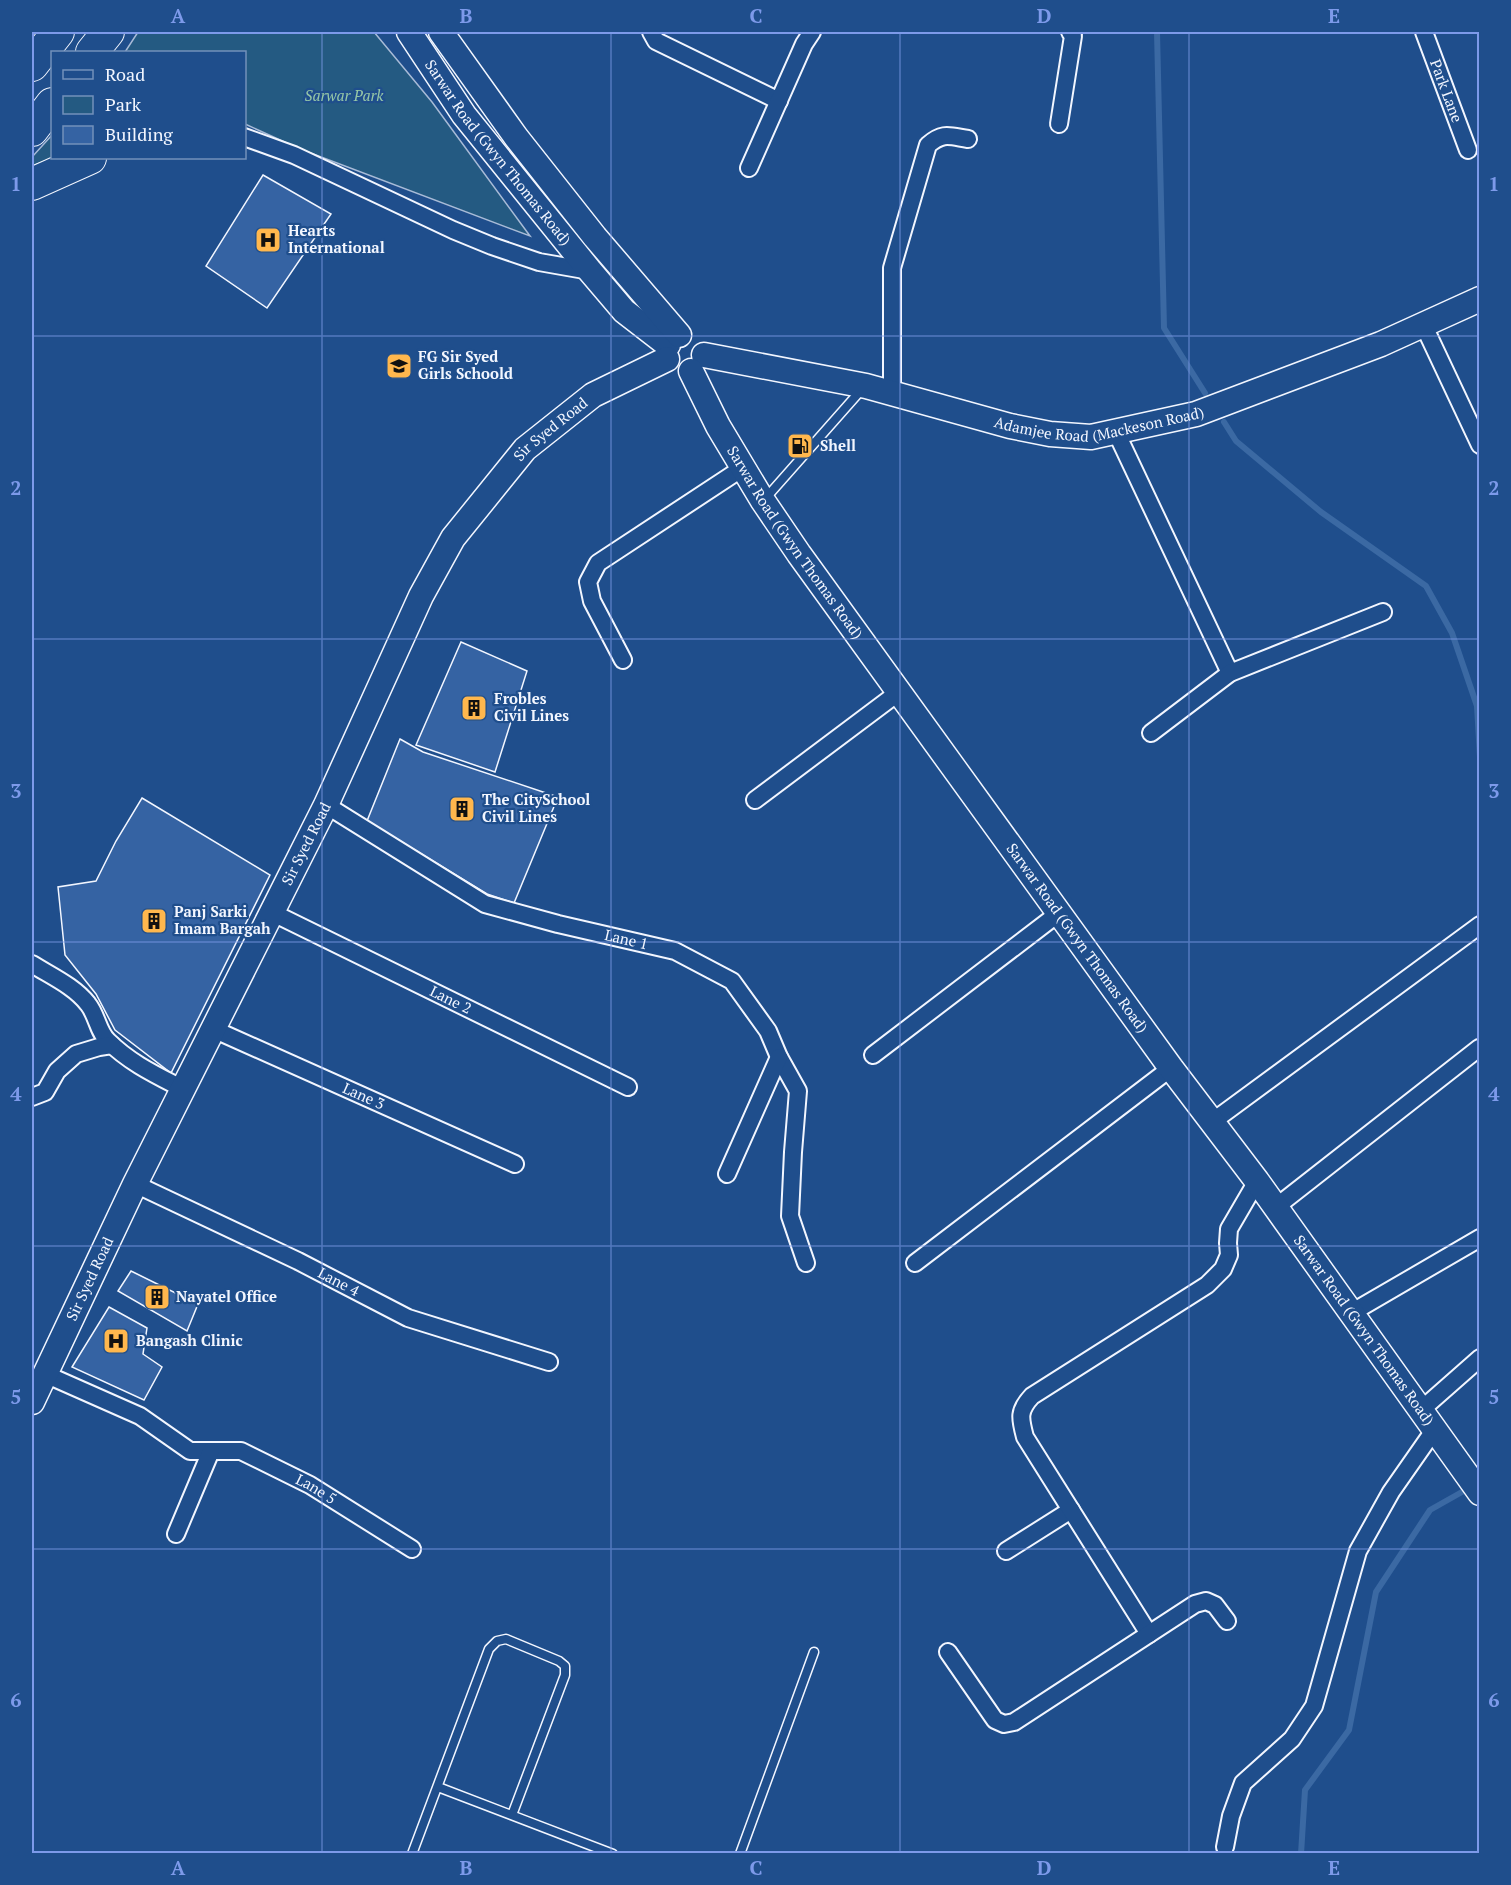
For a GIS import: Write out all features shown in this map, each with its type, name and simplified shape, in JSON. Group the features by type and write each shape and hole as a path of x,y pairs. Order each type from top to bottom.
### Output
{"highway":[{"path":"32,65 57,32"},
{"path":"94,51 108,32"},
{"path":"32,130 51,105"},
{"path":"32,184 88,159"}],"street":[{"name":"Sarwar Road (Gwyn Thomas Road)","path":"409,32 464,115 590,271 624,311 672,347"},
{"name":"Sarwar Road (Gwyn Thomas Road)","path":"441,32 516,137 595,237 672,347"},
{"path":"651,32 656,41 779,101"},
{"path":"749,168 804,44 812,32"},
{"path":"1059,124 1073,36 1070,32"},
{"name":"Park Lane","path":"1424,32 1468,150"},
{"path":"892,392 892,268 928,145 937,136 946,135 968,139"},
{"path":"246,138 295,151 453,230 492,246 539,262 590,271"},
{"name":"Adamjee Road (Mackeson Road)","path":"698,363 866,386 1010,426 1050,434 1091,437 1196,414 1381,344 1479,299"},
{"path":"1423,324 1479,445"},
{"path":"687,334 700,341 698,363 684,372 671,366 672,347 687,334"},
{"name":"Sir Syed Road","path":"32,1402 135,1184 326,805 422,596 453,538 525,449 593,395 672,347"},
{"name":"Sarwar Road (Gwyn Thomas Road)","path":"698,363 718,426 763,501 799,554 1171,1068 1257,1181 1479,1493"},
{"path":"1116,432 1230,673"},
{"path":"623,660 592,601 588,582 598,563 744,467"},
{"path":"1151,733 1230,673 1383,612"},
{"path":"755,800 899,692"},
{"name":"Lane 1","path":"326,805 485,904 558,924 675,951 732,981 768,1031 778,1057 798,1091 790,1216 806,1263"},
{"name":"Lane 2","path":"271,912 628,1087"},
{"path":"873,1055 1059,913"},
{"path":"1212,1122 1479,925"},
{"path":"32,964 69,986 89,1005 106,1040 112,1045 138,1066 183,1089"},
{"name":"Lane 3","path":"213,1029 515,1164"},
{"path":"32,1096 45,1092 57,1071 76,1054 112,1045"},
{"path":"1276,1208 1479,1048"},
{"path":"727,1174 778,1057"},
{"path":"915,1263 1171,1068"},
{"path":"1149,1634 1024,1437 1020,1418 1023,1406 1032,1396 1207,1285 1223,1269 1229,1255 1229,1229 1257,1181"},
{"name":"Lane 4","path":"135,1184 298,1261 408,1318 549,1362"},
{"path":"1351,1313 1479,1238"},
{"path":"1225,1847 1231,1816 1243,1783 1292,1739 1314,1706 1358,1551 1428,1420 1479,1358"},
{"name":"Lane 5","path":"45,1374 140,1416 190,1450 241,1451 310,1485 412,1549"},
{"path":"176,1534 211,1451"},
{"path":"1006,1551 1071,1510"},
{"path":"948,1652 995,1720 1004,1724 1014,1722 1195,1604 1206,1601 1215,1605 1227,1621"}],"lane":[{"path":"763,501 866,386"},
{"path":"412,1854 489,1649 496,1641 506,1639 559,1661 565,1666 565,1675 512,1815"},
{"path":"740,1854 814,1652"},
{"path":"438,1787 613,1854"}],"green space":[{"name":"Sarwar Park","path":"138,32 374,32 432,102 530,236 300,149 246,124 246,51 126,51"},
{"path":"51,136 51,159 32,166 32,157"}],"building":[{"name":"Hearts International","path":"263,175 331,214 267,308 206,266"},
{"name":"Frobles Civil Lines","path":"461,642 527,671 495,772 416,745"},
{"name":"The CitySchool Civil Lines","path":"400,739 423,752 558,797 514,903 487,894 367,821"},
{"name":"Panj Sarki Imam Bargah","path":"142,798 270,875 171,1073 115,1030 96,994 65,955 58,887 96,881 116,841"},
{"name":"Nayatel Office","path":"131,1271 198,1304 187,1331 118,1291"},
{"name":"Bangash Clinic","path":"109,1307 147,1328 143,1354 162,1367 144,1400 72,1367"}],"waterway":[{"path":"1157,32 1164,328 1205,393"},
{"path":"1224,422 1236,441 1321,512 1426,586 1452,633 1477,706 1480,757"},
{"path":"1301,1854 1305,1790 1349,1730 1376,1592 1430,1510 1469,1488"}],"place":[{"name":"Hearts International","path":"268,240"},
{"name":"FG Sir Syed Girls Schoold","path":"399,366"},
{"name":"Shell","path":"800,446"},
{"name":"Frobles Civil Lines","path":"474,708"},
{"name":"The CitySchool Civil Lines","path":"462,809"},
{"name":"Panj Sarki Imam Bargah","path":"154,921"},
{"name":"Nayatel Office","path":"157,1297"},
{"name":"Bangash Clinic","path":"116,1341"}]}
